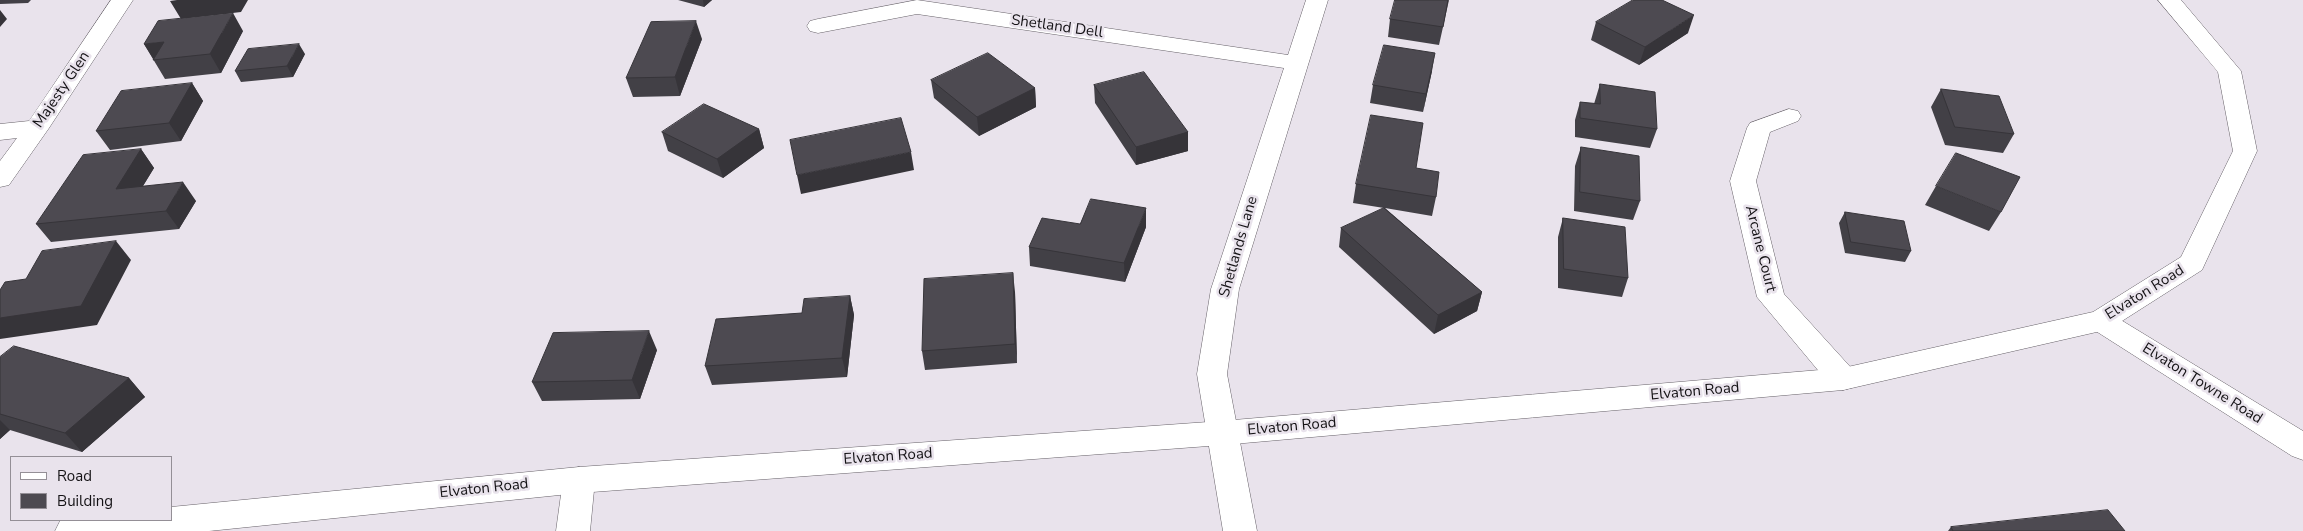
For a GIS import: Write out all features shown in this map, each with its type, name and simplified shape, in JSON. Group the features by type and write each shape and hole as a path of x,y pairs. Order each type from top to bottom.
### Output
{"street":[{"name":"Majesty Glen","path":"0,179 37,128 122,0"},
{"name":"Shetlands Lane","path":"1240,531 1212,374 1224,289 1317,0"},
{"name":"Elvaton Road","path":"172,521 579,480 1222,433 1844,379 2101,321 2192,263 2245,151 2229,71 2169,0"},
{"name":"Shetland Dell","path":"818,26 917,7 1297,63"},
{"name":"Arcane Court","path":"1789,116 1759,128 1743,181 1771,297 1844,379"},
{"path":"0,132 37,128"},
{"name":"Elvaton Towne Road","path":"2101,321 2303,447"},
{"path":"573,531 579,480"},
{"name":"Elvaton Road","path":"82,530 171,521"}],"building":[{"path":"1395,0 1448,0 1443,27 1390,19"},
{"path":"1633,0 1662,0 1694,15 1645,47 1596,22"},
{"path":"233,13 210,54 153,60 164,42 144,44 158,21"},
{"path":"696,21 675,77 626,78 651,22"},
{"path":"299,44 287,66 235,71 248,49"},
{"path":"1384,45 1435,53 1426,94 1373,85"},
{"path":"988,53 1035,88 977,117 931,80"},
{"path":"1144,72 1188,132 1136,147 1094,85"},
{"path":"192,83 169,123 96,131 121,91"},
{"path":"1600,84 1655,92 1657,129 1580,118 1580,102 1600,104"},
{"path":"1941,89 1999,96 2014,134 1955,127"},
{"path":"704,104 759,129 717,159 662,132"},
{"path":"1371,115 1423,123 1416,168 1439,172 1436,197 1356,184"},
{"path":"901,118 911,152 797,175 790,140"},
{"path":"1581,147 1639,156 1640,201 1580,192"},
{"path":"141,149 116,189 183,182 166,211 36,224 83,155"},
{"path":"1956,153 2020,177 2001,212 1936,186"},
{"path":"1091,199 1146,208 1124,263 1029,247 1042,218 1080,224"},
{"path":"1384,208 1482,292 1438,315 1341,228"},
{"path":"1845,212 1904,221 1911,251 1851,242"},
{"path":"1563,218 1625,227 1628,278 1564,269"},
{"path":"116,241 81,306 0,318 0,290 5,282 26,279 42,251"},
{"path":"1013,273 1015,344 922,351 924,279"},
{"path":"850,296 842,358 705,366 716,319 802,313 804,299"},
{"path":"649,331 632,380 532,382 553,333"},
{"path":"14,346 129,378 65,433 0,414 0,357"},
{"path":"2108,510 2125,531 1953,531 1951,527"}]}
